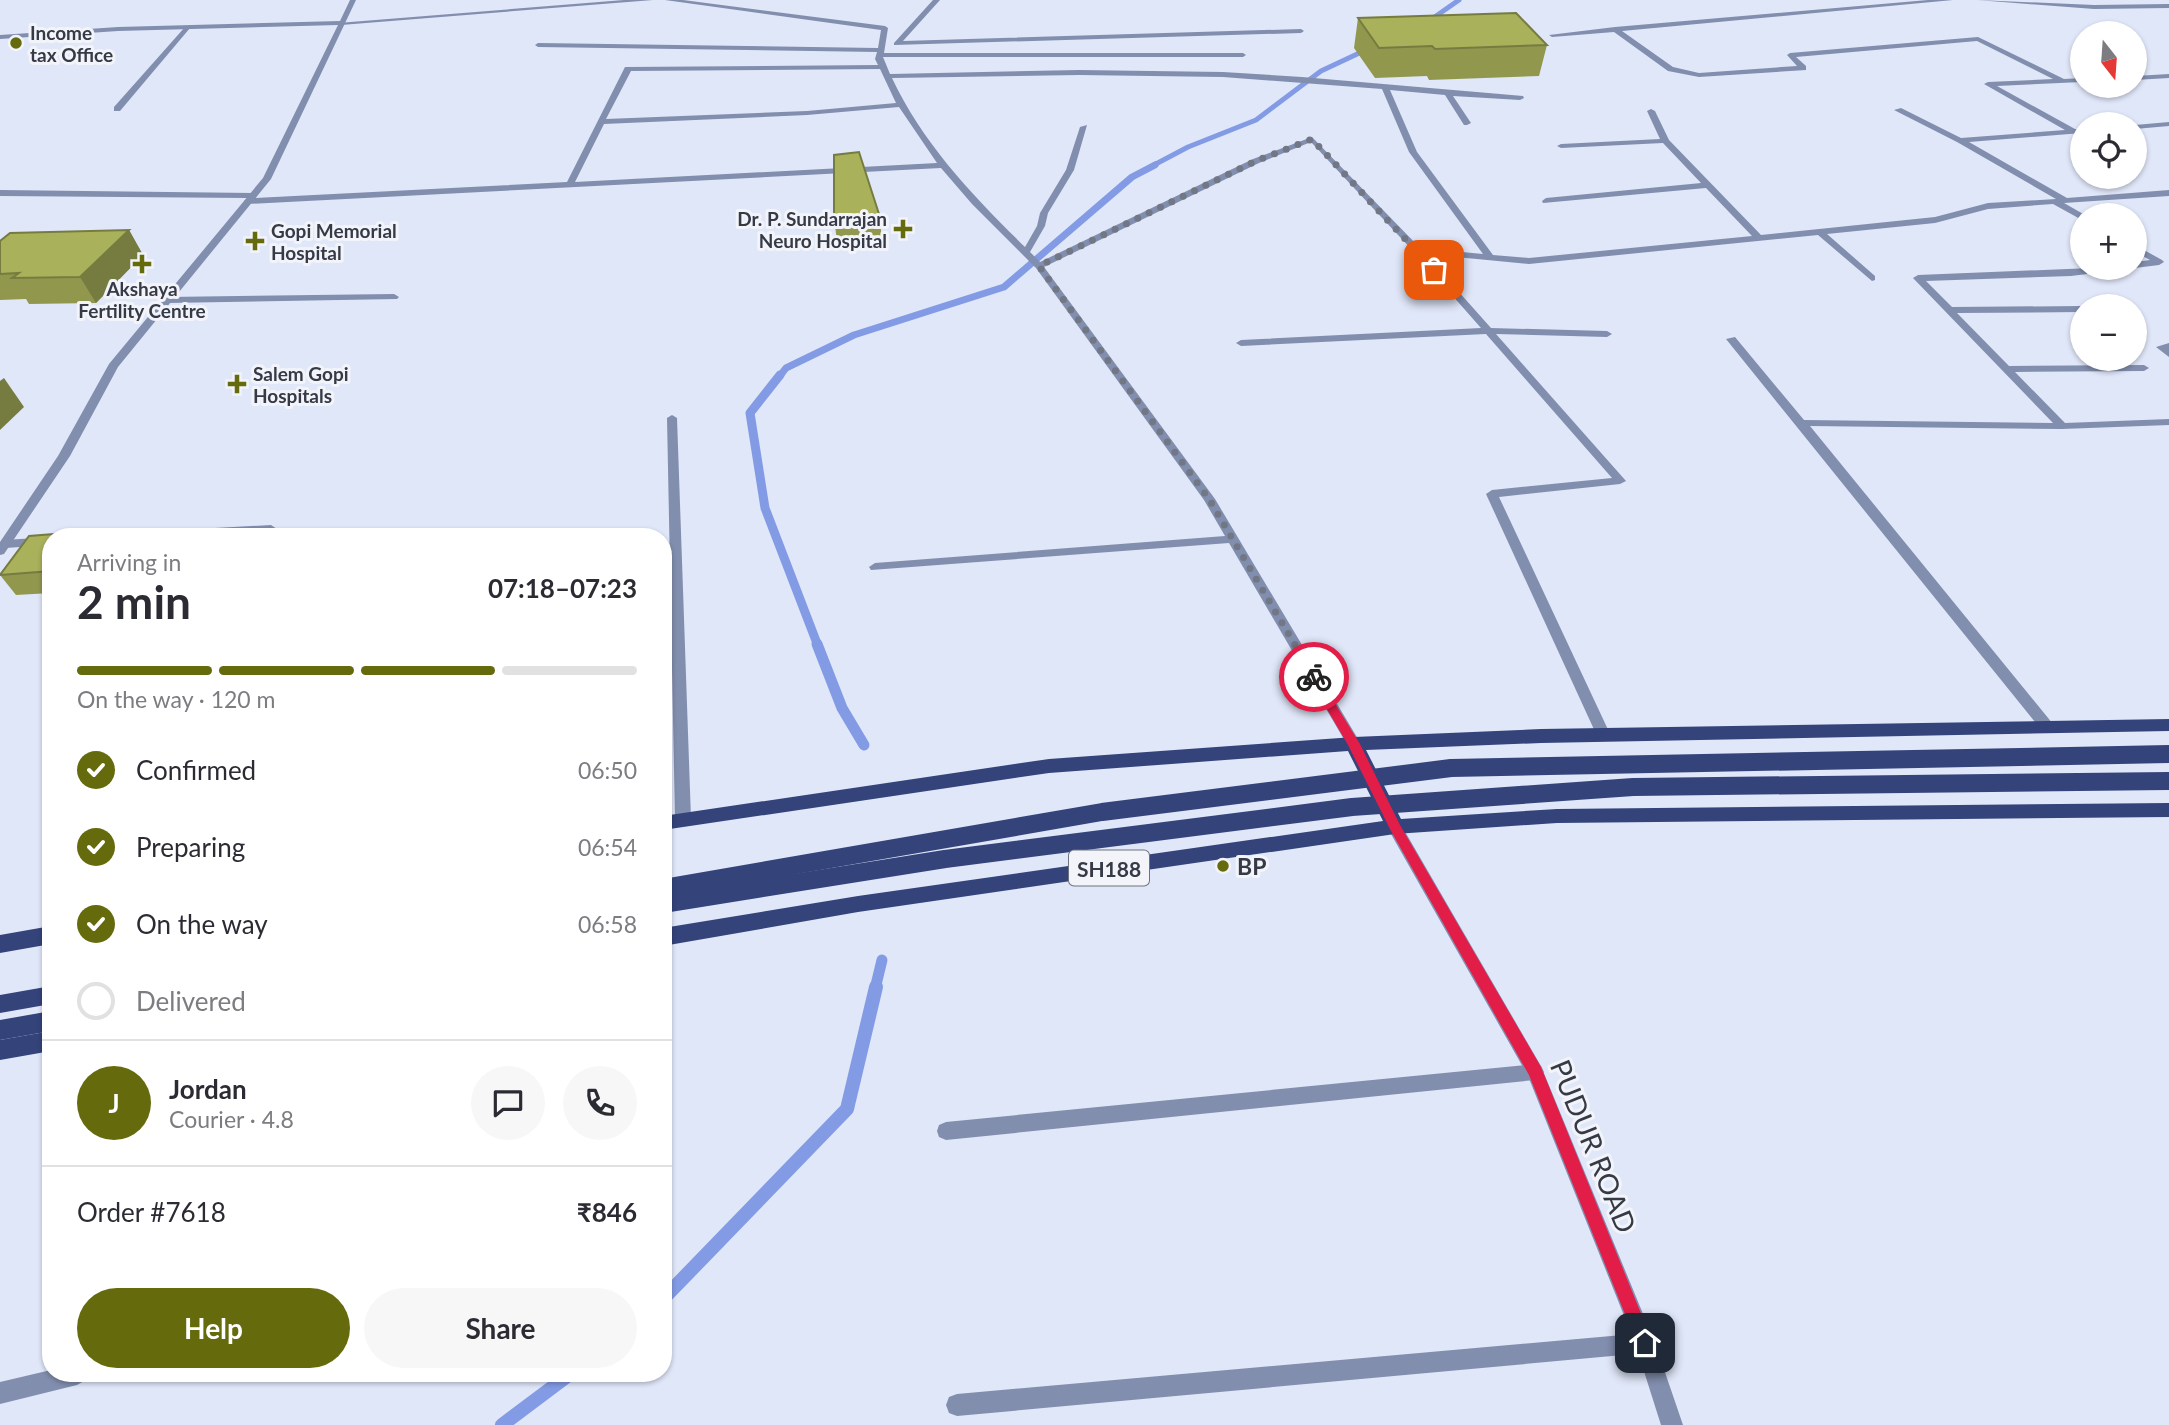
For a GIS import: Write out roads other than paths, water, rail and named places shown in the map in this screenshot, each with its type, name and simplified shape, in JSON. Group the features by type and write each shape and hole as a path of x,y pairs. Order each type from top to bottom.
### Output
{"main road":[{"path":"672,821 1049,766 1354,744 1541,736 1604,737 2169,725"},
{"path":"1354,744 1395,827"},
{"path":"672,886 1102,812 1451,768 2169,754"},
{"name":"SH188","path":"672,903 945,859 1352,807 1633,788 2169,781"},
{"name":"SH188","path":"672,935 858,904 1395,827 1557,816 2169,810"},
{"path":"0,944 42,936"},
{"path":"0,1004 42,997"},
{"path":"0,1030 42,1023"},
{"path":"0,1050 42,1043"}],"street":[{"path":"3,547 64,456 113,366 267,178 353,0"},
{"path":"0,37 118,29 341,23 650,0"},
{"path":"668,0 885,28 881,58 901,105 943,165 975,202 1034,260 1209,499 1354,744"},
{"path":"704,5 717,0"},
{"path":"538,45 881,58 937,0"},
{"path":"1552,35 1950,0"},
{"path":"1980,0 2094,8 2169,6"},
{"path":"2126,0 2137,6"},
{"path":"117,109 187,28"},
{"path":"1615,29 1671,69 1699,75 1803,68 1790,55 1978,39 2063,81"},
{"path":"897,43 1301,32"},
{"path":"570,184 628,69 881,58 1243,55"},
{"path":"887,76 1092,72 1301,80 1449,95 1520,98"},
{"path":"2147,77 2169,76"},
{"path":"2070,81 1988,84 2070,127"},
{"path":"1386,89 1413,152 1490,257"},
{"path":"1449,95 1467,123"},
{"path":"601,122 807,113 901,105"},
{"path":"1898,110 1959,141 2070,208"},
{"path":"1651,111 1665,141 1757,236"},
{"path":"2147,126 2169,124"},
{"path":"1034,260 1044,212 1070,170 1084,127"},
{"path":"1959,141 2070,132"},
{"path":"1034,260 1256,161 1312,139 1417,250 1619,481 1492,494 1604,737"},
{"path":"1561,146 1665,141"},
{"path":"0,193 250,198 943,165"},
{"path":"1546,201 1709,186"},
{"path":"1417,250 1529,261 1935,220 1989,206 2169,193"},
{"path":"1819,230 1872,278"},
{"path":"2147,255 2159,262 2147,264"},
{"path":"2062,426 1918,278 2070,273"},
{"path":"167,300 394,297"},
{"path":"1949,310 2070,309"},
{"path":"1241,343 1488,331 1608,334"},
{"path":"1731,339 2048,728"},
{"path":"2169,346 2161,347 2169,354"},
{"path":"2006,369 2070,369"},
{"path":"672,418 682,819"},
{"path":"1801,423 2062,426 2169,422"},
{"path":"875,567 1231,539"},
{"path":"3,547 42,542"},
{"name":"PUDUR ROAD","path":"1395,827 1535,1072 1645,1343 1672,1425"},
{"path":"946,1131 1535,1072"},
{"path":"957,1405 1645,1343"},
{"path":"0,1392 43,1382"}],"waterway":[{"path":"1426,23 1459,0"},
{"path":"1152,166 1188,147 1256,120 1321,71 1370,48"},
{"path":"779,377 786,368 854,335 1004,287 1132,177 1155,165"},
{"path":"780,375 750,413 765,508 818,646"},
{"path":"817,644 842,708 864,745"},
{"path":"875,989 882,960"},
{"path":"672,1290 847,1109 876,987"},
{"path":"502,1425 559,1382"}],"place":[{"name":"Income tax Office","path":"16,43"},
{"name":"Dr. P. Sundarrajan Neuro Hospital","path":"903,229"},
{"name":"Gopi Memorial Hospital","path":"255,241"},
{"name":"Akshaya Fertility Centre","path":"142,264"},
{"name":"Salem Gopi Hospitals","path":"237,384"},
{"name":"BP","path":"1223,866"}]}
